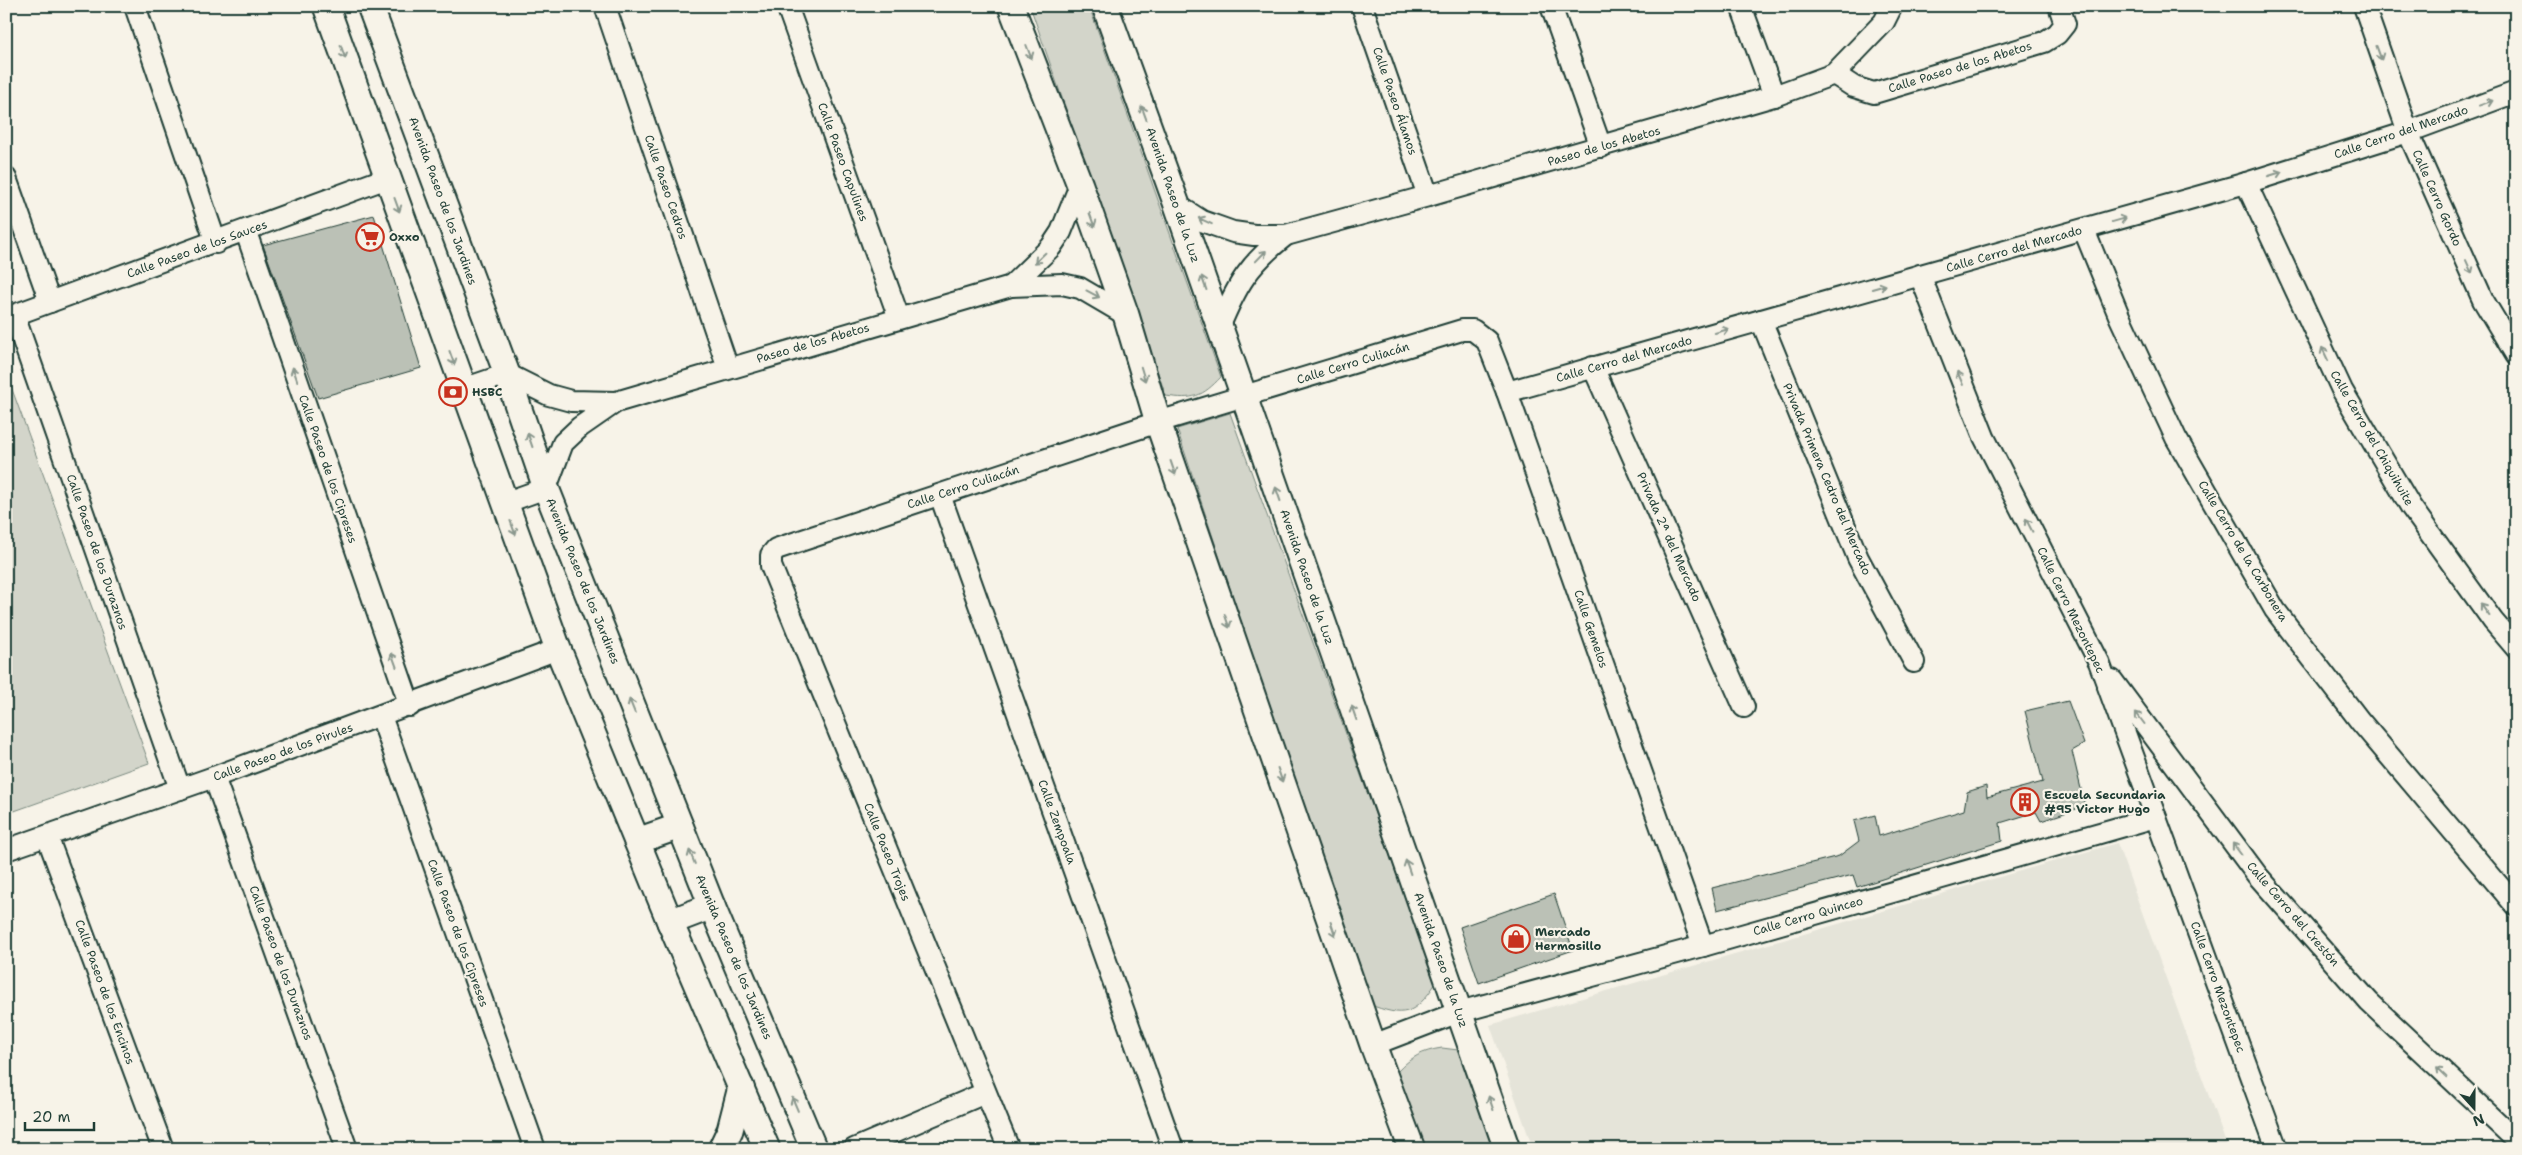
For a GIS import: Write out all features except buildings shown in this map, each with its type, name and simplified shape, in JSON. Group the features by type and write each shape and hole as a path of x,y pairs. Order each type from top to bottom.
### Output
{"street":[{"path":"135,6 216,242"},
{"path":"326,6 462,389 558,649 636,841 767,1149"},
{"name":"Avenida Paseo de los Jardines","path":"370,6 507,374 546,488 712,906 814,1149"},
{"name":"Calle Paseo Cedros","path":"605,6 728,368"},
{"name":"Calle Paseo Capulines","path":"787,6 899,318"},
{"path":"1011,6 1080,185 1126,315 1158,422 1373,1045 1412,1149"},
{"name":"Avenida Paseo de la Luz","path":"1105,6 1177,205 1507,1149"},
{"name":"Calle Paseo Álamos","path":"1362,6 1428,196"},
{"path":"1551,6 1601,147"},
{"path":"1741,6 1774,96"},
{"name":"Paseo de los Abetos","path":"1177,205 1202,220 1233,232 1254,235 1286,235 1428,196 1774,96 1834,74 1884,22 1892,6"},
{"name":"Calle Paseo de los Abetos","path":"1834,74 1854,87 1874,93 2044,42 2057,34 2064,24 2059,6"},
{"name":"Calle Cerro Gordo","path":"2364,6 2408,132 2483,300 2516,354"},
{"name":"Calle Cerro del Mercado","path":"1507,392 2246,183 2408,132 2516,92"},
{"path":"6,178 50,302"},
{"name":"Calle Paseo de los Sauces","path":"10,317 246,232 387,178"},
{"name":"Calle Cerro del Chiquihuite","path":"2246,183 2342,390 2411,507 2493,621 2516,648"},
{"name":"Paseo de los Abetos","path":"1011,286 1051,247 1061,232 1080,185"},
{"name":"Calle Cerro de la Carbonera","path":"2084,230 2120,318 2176,438 2275,610 2360,721 2516,906"},
{"name":"Calle Paseo de los Cipreses","path":"246,232 410,706"},
{"name":"Paseo de los Abetos","path":"1219,328 1230,299 1245,273 1263,253 1286,235"},
{"name":"Calle Cerro Mezontepec","path":"1920,275 1984,436 2099,662 2276,1149"},
{"name":"Paseo de los Abetos","path":"546,488 563,443 580,427 616,402 728,368 1011,286 1062,284 1080,288 1126,315"},
{"name":"Calle Paseo de los Duraznos","path":"10,317 180,789"},
{"name":"Privada Primera Cedro del Mercado","path":"1761,320 1858,558 1914,662"},
{"name":"Calle Cerro Culiacán","path":"771,555 776,549 1158,422 1462,330"},
{"name":"Calle Gemelos","path":"1462,330 1473,330 1487,341 1507,392 1703,946"},
{"name":"Privada 2ª del Mercado","path":"1593,367 1744,707"},
{"path":"462,389 507,374"},
{"name":"Paseo de los Abetos","path":"507,374 549,395 571,401 616,402"},
{"path":"504,503 546,488"},
{"name":"Calle Zempoala","path":"940,495 1173,1149"},
{"name":"Calle Paseo Trojes","path":"771,555 771,566 1009,1149"},
{"name":"Calle Paseo de los Pirules","path":"6,850 410,706 558,649"},
{"name":"Calle Cerro del Crestón","path":"2099,662 2257,875 2369,1002 2516,1140"},
{"name":"Calle Paseo de los Cipreses","path":"381,716 535,1149"},
{"name":"Calle Paseo de los Duraznos","path":"214,777 348,1149"},
{"name":"Calle Cerro Quinceo","path":"1373,1045 1459,1012 1703,946 2156,817"},
{"path":"636,841 680,826"},
{"name":"Calle Paseo de los Encinos","path":"46,836 163,1149"},
{"path":"670,922 712,906"},
{"path":"721,1149 730,1130 741,1087"},
{"path":"854,1149 985,1093"}],"shaded area":[{"path":"1030,6 1089,6 1221,377 1208,389 1196,396 1183,398 1166,396"},
{"path":"6,373 149,763 6,814"},
{"path":"1230,413 1436,983 1421,1002 1407,1011 1391,1011 1368,1004 1177,429"},
{"path":"2117,843 2228,1149 1533,1149 1490,1025"},
{"path":"1442,1048 1458,1050 1493,1149 1423,1149 1397,1072 1417,1055"}],"place":[{"name":"Oxxo","path":"370,237"},
{"name":"HSBC","path":"453,392"},
{"name":"Escuela Secundaria #95 Victor Hugo","path":"2025,802"},
{"name":"Mercado Hermosillo","path":"1516,939"}]}
